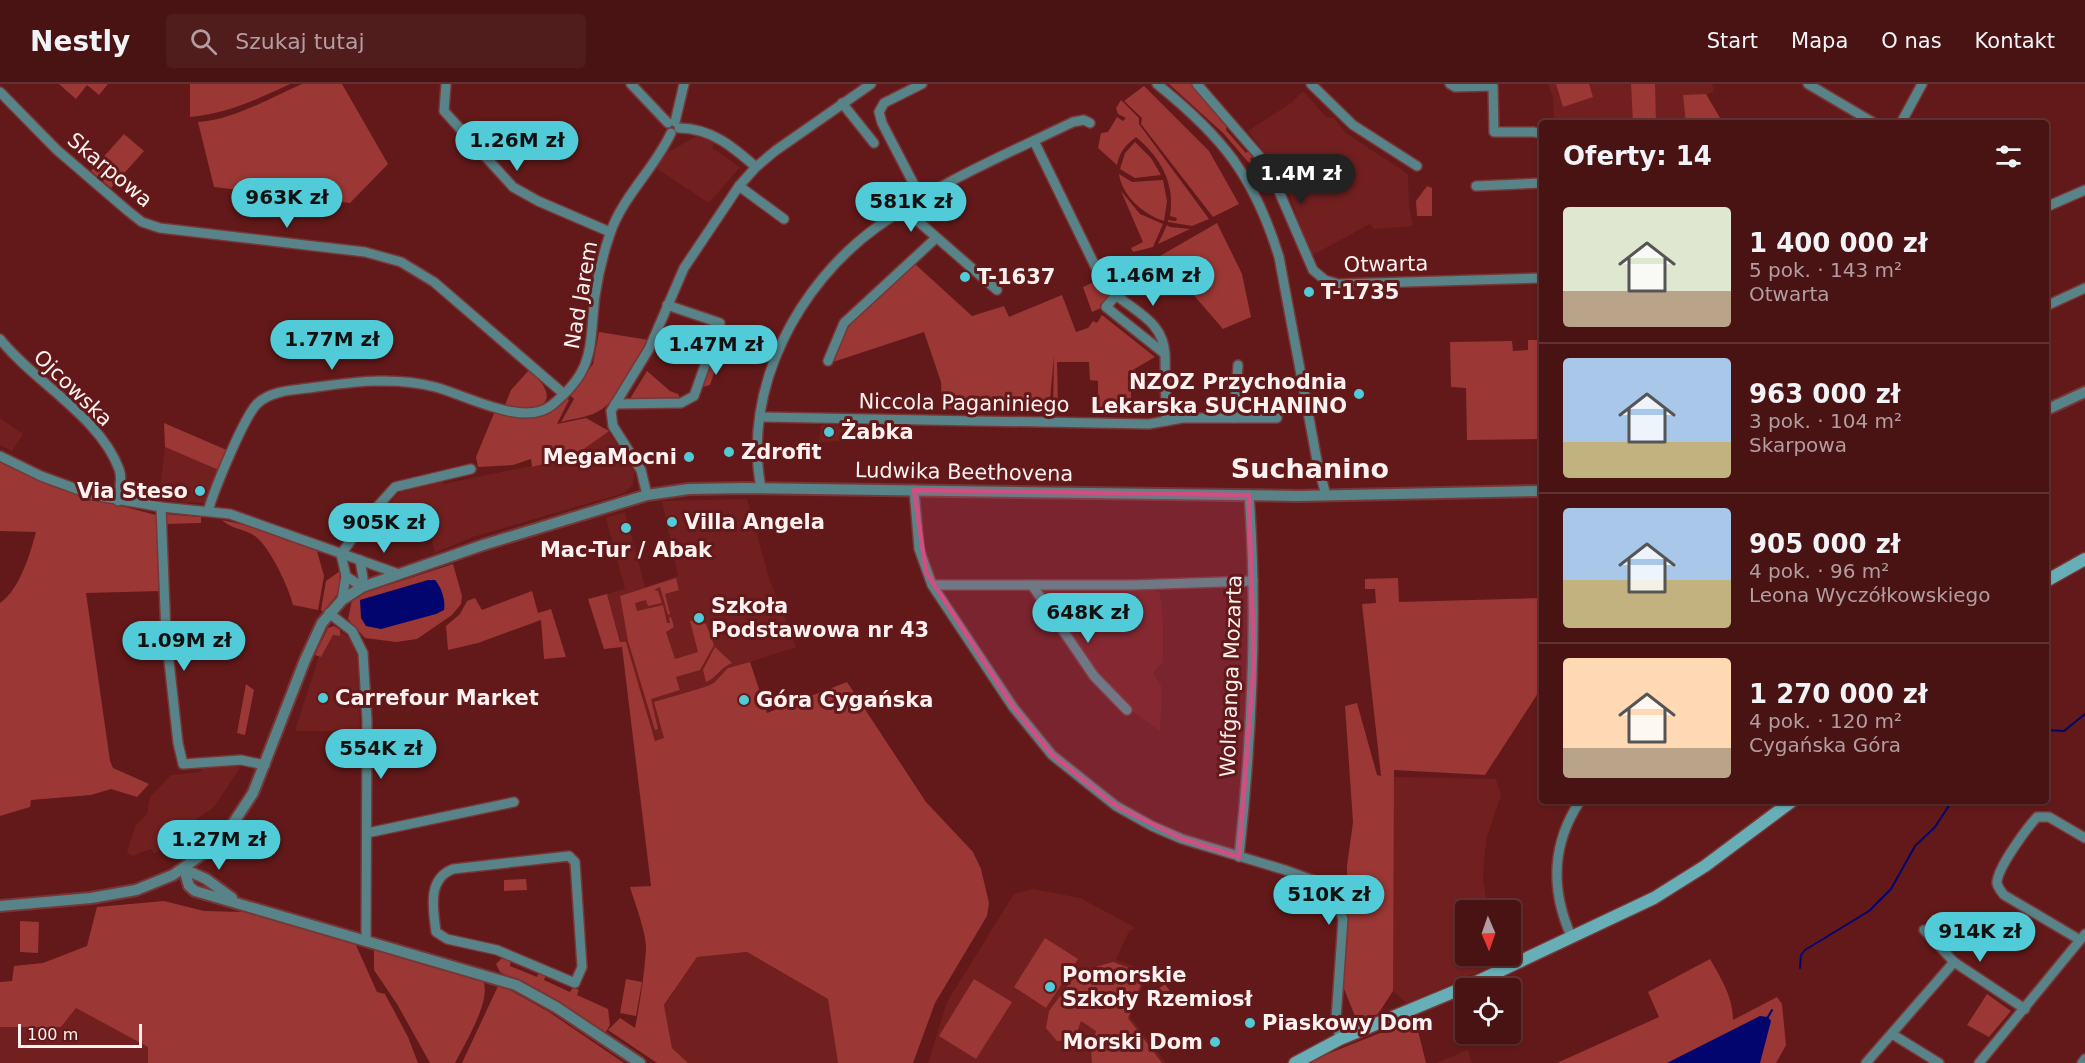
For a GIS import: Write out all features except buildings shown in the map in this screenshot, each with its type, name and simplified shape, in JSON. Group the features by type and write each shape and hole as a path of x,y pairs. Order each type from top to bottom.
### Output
{"main road":[{"path":"2049,579 2085,559"},
{"path":"1295,1063 1340,1039 1470,985 1572,938 1669,889 1788,804"}],"street":[{"path":"446,84 444,111 504,179 526,195 610,232"},
{"path":"631,84 673,126 699,129 718,137 756,166"},
{"name":"Nad Jarem","path":"208,511 250,415 262,400 274,394 333,385 391,381 434,387 511,412 531,414 544,410 564,394 580,375 588,359 597,282 610,232 673,126 684,84"},
{"path":"647,495 641,470 611,422 610,411 646,355 691,255 739,186 756,166 871,84"},
{"path":"921,198 882,123 879,112 884,104 922,84"},
{"path":"1157,84 1199,119 1228,151 1252,186 1269,226 1279,257 1318,466 1326,495"},
{"name":"Otwarta","path":"1197,84 1268,166 1305,256 1317,275 1330,283 1539,279"},
{"path":"1311,84 1353,125 1417,166"},
{"path":"1450,84 1455,87 1493,86 1494,132 1539,133"},
{"path":"1808,84 1869,120"},
{"path":"1903,120 1922,84"},
{"name":"Skarpowa","path":"0,93 57,150 142,222 159,228 365,252 401,262 434,282 564,394"},
{"path":"842,103 874,143"},
{"path":"761,488 758,475 763,397 775,357 807,300 827,272 876,227 921,198 1073,122 1084,120 1090,123"},
{"path":"1034,141 1099,274"},
{"path":"1476,186 1539,183"},
{"path":"739,186 784,219"},
{"path":"2049,206 2085,190"},
{"path":"904,209 997,290"},
{"path":"828,362 844,323 936,238"},
{"path":"2049,305 2085,288"},
{"path":"1165,354 1106,307 1116,295 1160,330 1164,340 1165,354 1166,421"},
{"path":"615,404 681,404 694,396 720,322 667,305"},
{"name":"Ojcowska","path":"0,339 31,373 58,395 100,438 119,469 121,481 118,501"},
{"path":"1234,418 1238,365"},
{"path":"2049,409 2085,392"},
{"name":"Niccola Paganiniego","path":"761,417 1149,424 1166,421 1277,418"},
{"path":"0,456 65,485 118,501 230,514 399,574"},
{"path":"342,600 346,576 341,554 368,517 395,488 471,469"},
{"name":"Ludwika Beethovena","path":"0,906 117,894 160,882 184,869 212,848 232,825 253,793 305,660 329,613 342,600 362,587 647,495 698,489 761,488 1249,495 1539,491"},
{"path":"914,490 919,549 932,585 1013,707 1052,755 1116,806 1152,826 1182,839 1311,878 1323,884 1336,897 1342,919 1336,1019 1340,1039"},
{"name":"Wolfganga Mozarta","path":"1239,857 1251,724 1253,581 1249,495"},
{"path":"161,507 166,634 183,764 241,760 265,765"},
{"path":"346,576 362,587 360,560"},
{"path":"932,585 1131,585 1253,581"},
{"path":"1032,585 1097,680 1127,710"},
{"path":"329,613 352,631 361,645 367,727 366,940"},
{"path":"367,833 514,802"},
{"path":"1572,938 1557,895 1556,866 1564,829 1578,804"},
{"path":"1979,1063 2082,937 2004,895 1997,880 2003,867 2037,817 2049,818 2085,838"},
{"path":"569,856 573,858 582,963 575,983 497,950 440,937 435,928 434,887 439,876 453,869 569,856"},
{"path":"184,869 206,879 238,902"},
{"path":"184,869 189,886 195,891 490,976 541,998 640,1063"},
{"path":"1924,930 1954,962 2025,1008"},
{"path":"1866,1063 1954,962"},
{"path":"1892,1034 1939,1063"},
{"path":"2082,1063 2085,1059"}],"highlighted area":[{"path":"914,490 1249,495 1254,662 1239,857 1182,839 1116,806 1052,755 1013,707 926,572"}],"shaded area":[{"path":"59,84 108,84 99,95 87,85 76,99"},
{"path":"190,84 290,84 229,109 190,117"},
{"path":"302,84 342,84 388,164 350,203 214,187 198,122 238,113"},
{"path":"1169,84 1192,84 1227,122 1226,130 1246,153 1251,149 1255,154 1250,159 1267,181 1271,179 1271,183 1268,185 1223,133"},
{"path":"1548,84 1712,84 1714,91 1706,95 1721,120 1554,120 1553,97"},
{"path":"1556,84 1589,84 1593,97 1563,107"},
{"path":"1631,84 1655,84 1656,120 1633,120"},
{"path":"1144,86 1209,151 1239,204 1213,217 1141,124 1142,118 1124,101"},
{"path":"1303,91 1326,117 1334,118 1346,133 1408,174 1409,205 1413,226 1374,229 1370,224 1311,256 1283,176 1248,131 1291,103"},
{"path":"1706,94 1721,120 1686,120 1683,95"},
{"path":"1121,100 1139,118 1139,124 1209,219 1192,226 1168,222 1168,220 1176,221 1177,218 1170,216 1170,192 1164,171 1152,153 1136,137 1124,149 1117,165 1098,148 1101,133 1108,132 1117,117 1123,121 1126,118 1118,114 1116,108"},
{"path":"124,134 144,151 111,188 91,171"},
{"path":"697,136 710,141 714,144 712,148 740,167 709,203 656,168 668,152"},
{"path":"1135,142 1151,158 1161,175 1135,178 1120,169 1125,153"},
{"path":"1119,174 1132,182 1163,180 1167,201 1164,221 1149,214 1129,197"},
{"path":"1427,186 1432,188 1432,216 1417,216 1416,201"},
{"path":"1121,191 1140,214 1163,224 1153,247 1133,252 1131,248 1143,242"},
{"path":"1217,223 1242,274 1251,317 1223,329 1160,256"},
{"path":"1167,225 1170,227 1190,229 1158,244"},
{"path":"915,264 972,316 1004,306 1009,317 1062,295 1076,332 1088,328 1093,321 1097,323 1102,315 1155,357 1131,371 1131,416 1098,414 1098,381 1090,380 1089,362 1057,362 1058,406 1053,409 1054,356 1049,410 942,409 941,382 924,332 831,361 845,329"},
{"path":"1103,278 1111,295 1100,305 1101,308 1092,312 1083,287"},
{"path":"599,332 649,340 627,382 612,401 593,414 561,422 574,399 571,396 593,364"},
{"path":"721,335 725,341 710,385 703,387"},
{"path":"1528,340 1539,340 1539,439 1467,440 1466,388 1451,387 1450,342 1512,341 1513,351 1528,350"},
{"path":"529,370 546,390 547,397 544,403 529,408 505,405 511,390"},
{"path":"647,371 670,391 678,394 681,400 628,402"},
{"path":"566,398 569,400 557,424 586,418 609,431 574,456 532,467 531,459 513,465 478,467 476,457 495,411 516,416 533,416 548,410"},
{"path":"0,418 23,434 12,451 0,445"},
{"path":"164,423 229,451 221,471 165,447"},
{"path":"821,425 848,426 848,437 842,441 819,442"},
{"path":"606,428 634,472 633,485 624,493 473,537 435,553 426,520 376,533 373,524 375,519 400,492 442,481 443,484 546,463 576,451"},
{"path":"165,447 221,471 205,503 159,500"},
{"path":"0,462 76,494 156,515 161,591 86,593 110,761 113,768 149,784 137,797 111,789 91,795 31,800 30,807 0,816 0,603 19,580 36,532 0,531"},
{"name":"Szkoła Podstawowa nr 43","path":"747,499 769,578 796,647 750,662 759,690 734,698 739,717 655,741 626,642 621,643 607,594 625,589 606,518 625,512 645,587 678,576 662,501"},
{"path":"165,514 201,517 201,523 166,524"},
{"path":"222,520 249,526 317,551 324,576 318,610 293,605 278,568 261,541"},
{"path":"453,564 462,596 461,604 452,615 417,639 396,642 365,638 348,619 352,600 364,593"},
{"path":"340,571 339,592 323,612 321,610 326,581"},
{"path":"676,578 679,590 665,594 670,614 668,615 660,587 654,590 658,591 662,603 648,606 646,600 635,603 637,611 663,605 667,623 670,623 669,618 671,617 674,627 666,632 675,659 698,652 690,621 696,620 706,624 714,645 700,670 676,677 680,690 651,699 658,729 655,730 628,641 620,596"},
{"path":"1398,578 1399,602 1539,598 1539,692 1485,775 1394,770 1393,991 1378,1014 1362,1019 1355,1016 1342,984 1347,928 1347,866 1353,822 1345,706 1357,703 1377,775 1381,776 1362,604 1376,603 1375,589 1365,589 1365,579"},
{"path":"428,580 435,580 439,586 444,598 444,610 381,629 366,626 361,618 360,600"},
{"path":"1036,589 1154,589 1160,593 1163,619 1163,662 1153,672 1162,688 1160,731 1129,709 1108,689"},
{"path":"532,591 538,613 551,609 566,657 544,659 541,620 478,643 448,650 446,626 460,614 467,601 475,598 482,610"},
{"path":"607,594 620,642 626,642 655,741 664,738 654,702 714,683 728,668 750,662 767,713 847,682 926,802 973,852 981,869 989,903 987,916 935,1003 913,1063 838,1063 828,999 747,952 697,957 664,1005 672,1048 688,1063 657,1063 608,1030 620,1018 635,1028 646,943 630,887 651,886 622,647 604,649 588,599"},
{"path":"334,626 340,630 340,636 333,635 321,657 315,655 328,628"},
{"path":"335,627 351,640 358,658 360,731 295,731 327,631"},
{"path":"715,647 732,663 706,682 703,670"},
{"path":"246,684 254,690 245,735 237,733"},
{"path":"237,766 240,768 214,807 180,831 167,848 154,853 152,849 132,856 127,852 136,825 147,814 150,797 171,775 200,772 203,768"},
{"path":"1393,777 1496,779 1501,795 1487,837 1483,880 1486,900 1455,900 1455,966 1492,966 1464,978 1455,978 1455,982 1406,1003 1393,991"},
{"path":"526,879 527,890 504,891 504,880"},
{"name":"Pomorskie Szkoły Rzemiosł","path":"1033,889 1080,898 1136,928 1129,931 1116,960 1149,972 1130,1017 1166,1063 928,1063 947,1002 1014,894"},
{"path":"164,901 204,911 245,912 355,943 377,992 385,994 408,1037 418,1063 148,1063 148,1047 76,1008 61,1027 0,1027 0,982 12,981 14,966 43,963 87,946 97,907"},
{"path":"20,921 39,922 38,953 20,952"},
{"path":"1045,938 1078,959 1046,1008 1014,987"},
{"path":"374,949 482,979 485,987 481,1009 455,1063 430,1063 397,1004 374,970"},
{"path":"747,952 828,999 838,1063 688,1063 672,1048 664,1006 697,957"},
{"path":"503,957 511,961 510,966 537,977 539,972 546,975 544,980 570,992 573,987 579,990 577,995 608,1009 610,1025 604,1035 543,993 500,972 496,964"},
{"path":"1710,959 1729,996 1733,1020 1777,997 1782,1004 1786,1045 1776,1063 1557,1063 1659,1017 1648,992"},
{"path":"1113,962 1145,974 1128,1018 1162,1063 1092,1063 1091,1050 1096,1031 1081,1021 1074,1040 1057,1041 1046,1028 1049,1011 1078,972"},
{"path":"626,979 642,982 636,1016 620,1013"},
{"path":"974,979 1012,1002 976,1059 939,1036"},
{"path":"499,984 549,1012 624,1063 462,1063"},
{"path":"1165,984 1172,994 1158,1005 1150,995"},
{"path":"1987,994 2011,1011 1989,1037 1967,1025"},
{"path":"76,1008 149,1047 148,1063 0,1063 0,1027 61,1027"},
{"path":"1760,1016 1768,1017 1771,1021 1760,1063 1667,1063"},
{"path":"1415,1019 1426,1063 1305,1063"},
{"path":"1468,1050 1472,1063 1436,1063"}],"waterway":[{"path":"2049,730 2064,731 2085,714"},
{"path":"1800,968 1801,955 1805,950 1869,911 1891,889 1915,846 1935,827 1950,804"},
{"path":"1768,1017 1772,1010"}],"place":[{"name":"T-1637","path":"965,277"},
{"name":"T-1735","path":"1309,292"},
{"name":"NZOZ Przychodnia Lekarska SUCHANINO","path":"1359,394"},
{"name":"Żabka","path":"829,432"},
{"name":"Zdrofit","path":"729,452"},
{"name":"MegaMocni","path":"689,457"},
{"name":"Via Steso","path":"200,491"},
{"name":"Villa Angela","path":"672,522"},
{"name":"Mac-Tur / Abak","path":"626,528"},
{"name":"Szkoła Podstawowa nr 43","path":"699,618"},
{"name":"Carrefour Market","path":"323,698"},
{"name":"Góra Cygańska","path":"744,700"},
{"name":"Pomorskie Szkoły Rzemiosł","path":"1050,987"},
{"name":"Piaskowy Dom","path":"1250,1023"},
{"name":"Morski Dom","path":"1215,1042"}],"district":[{"name":"Suchanino","path":"1310,468"}]}
